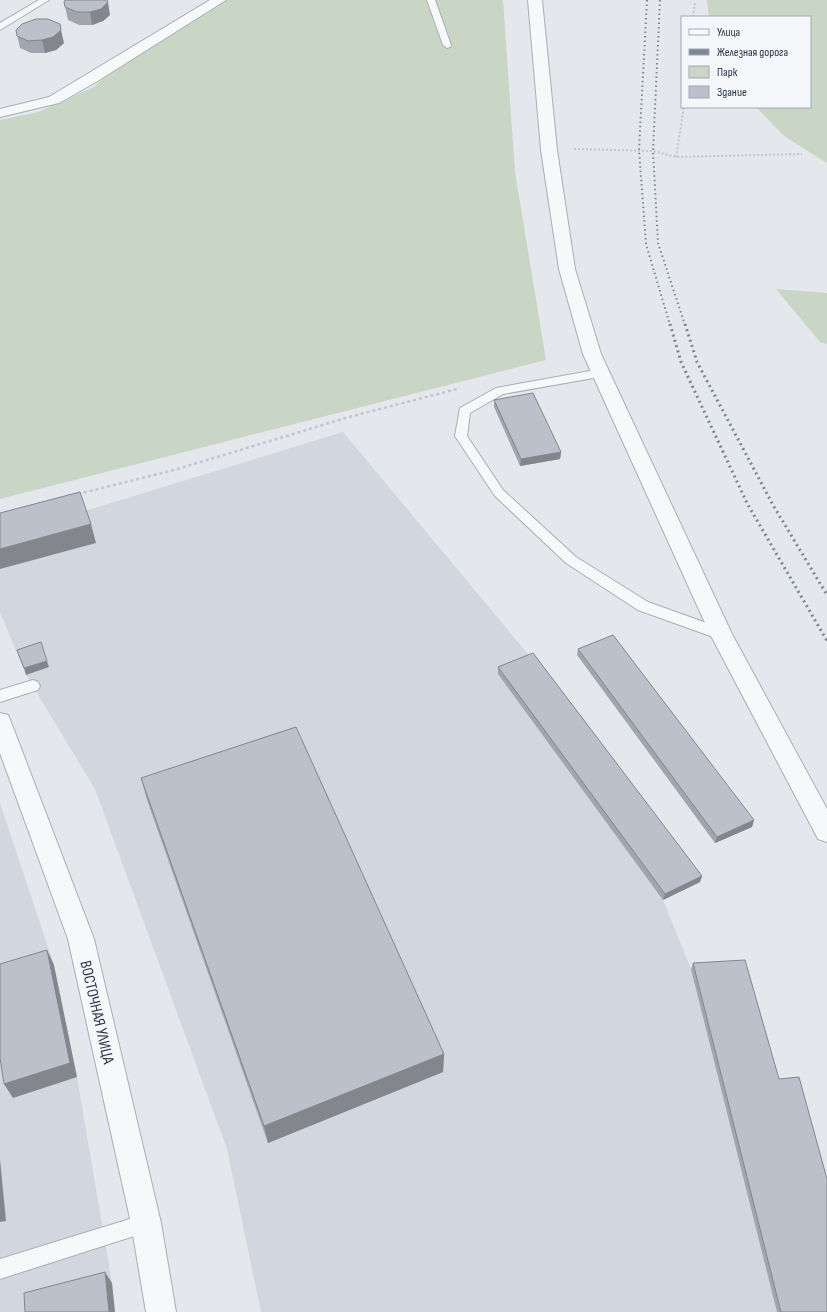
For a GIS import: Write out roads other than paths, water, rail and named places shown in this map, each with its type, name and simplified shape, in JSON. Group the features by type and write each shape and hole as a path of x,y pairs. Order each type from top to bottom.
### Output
{"street":[{"path":"0,113 54,100 219,0"},
{"path":"536,0 549,150 567,269 592,354 721,634 827,832"},
{"name":"ВОСТОЧНАЯ УЛИЦА","path":"0,722 80,939 146,1223 161,1312"}],"lane":[{"path":"0,27 45,0"},
{"path":"431,0 446,45"},
{"path":"601,373 500,391 464,412 461,436 499,493 571,560 644,606 721,634"},
{"path":"0,696 33,686"},
{"path":"0,1269 146,1223"}],"railway":[{"path":"647,0 639,150 646,244 670,325"},
{"path":"660,0 653,151 658,243 685,325"},
{"path":"670,324 681,362 747,503 827,641"},
{"path":"685,324 697,362 773,505 827,595"}]}
